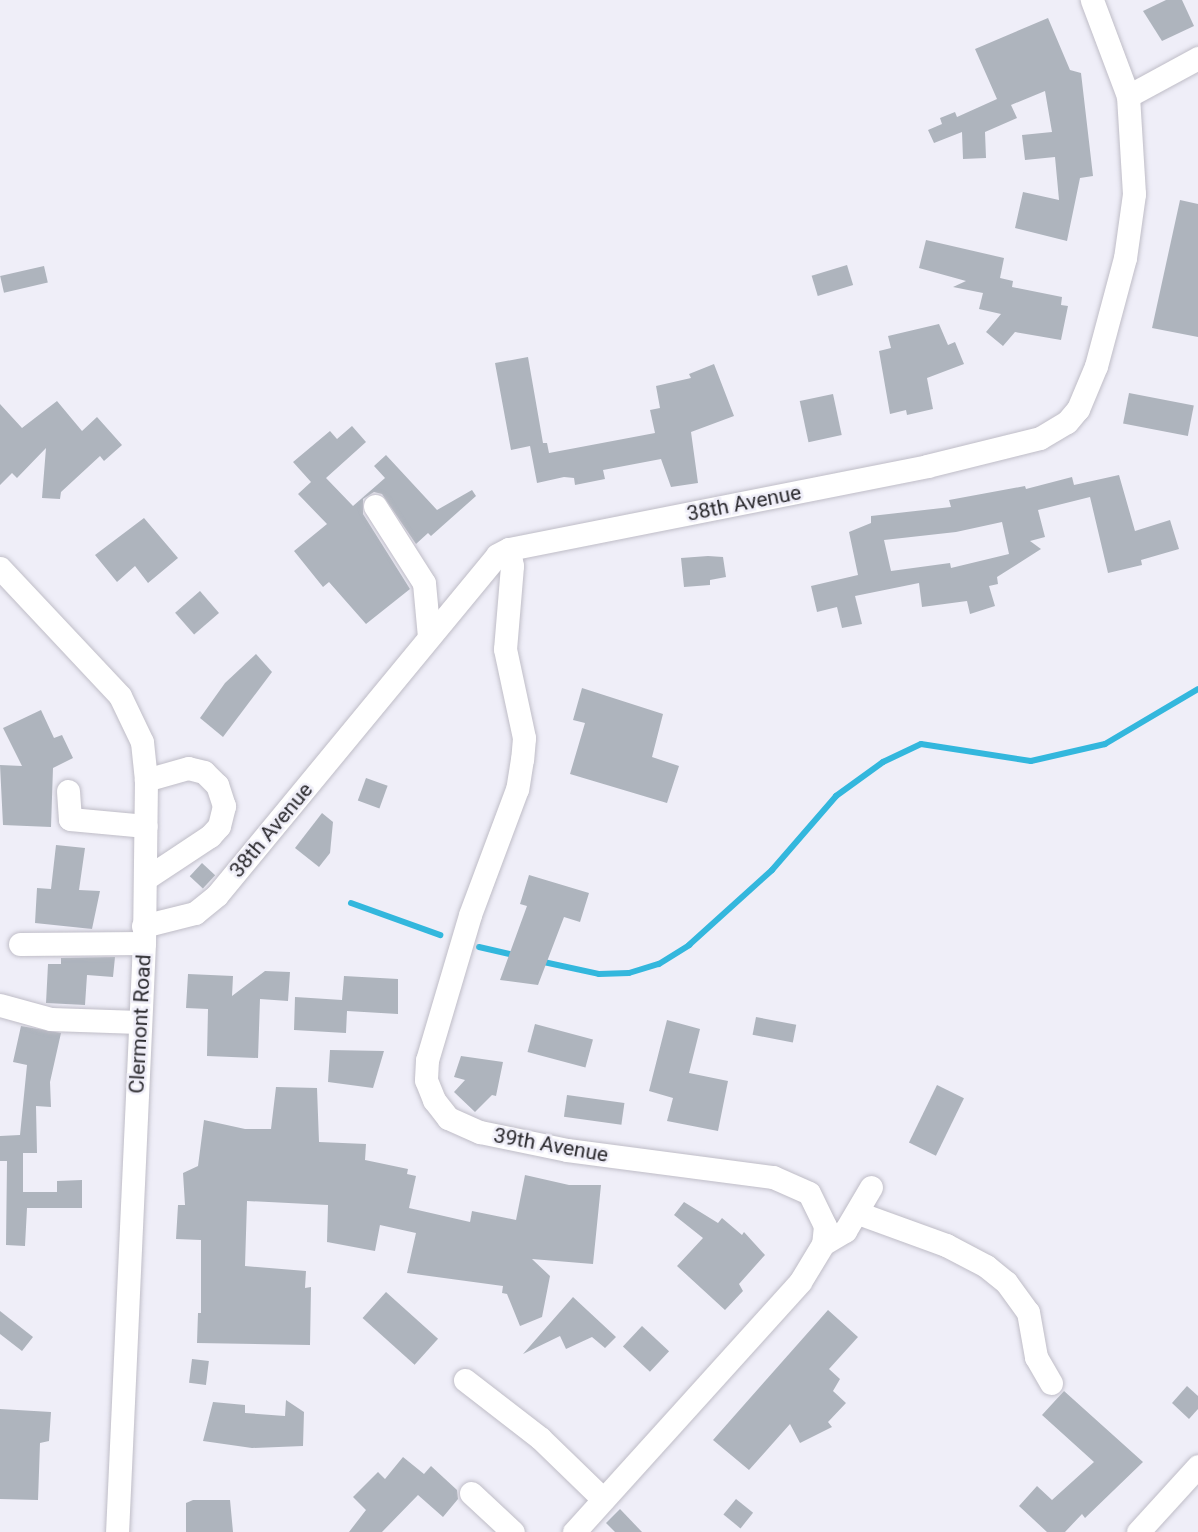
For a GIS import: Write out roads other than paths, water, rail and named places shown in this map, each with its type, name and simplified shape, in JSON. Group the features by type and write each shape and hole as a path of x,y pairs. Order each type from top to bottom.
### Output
{"street":[{"name":"38th Avenue","path":"20,944 144,935 195,913 217,895 498,555 509,549 927,466 1040,438 1060,428 1087,392 1125,258 1134,194 1128,96 1092,0"},
{"path":"1128,96 1198,58"},
{"path":"375,506 424,583 429,637"},
{"name":"39th Avenue","path":"509,549 512,566 505,649 522,724 522,759 517,789 470,915 427,1060 426,1080 433,1100 448,1118 480,1132 793,1183 808,1193 820,1208 825,1226 823,1244"},
{"name":"Clermont Road","path":"0,568 120,695 142,742 146,780 144,935 117,1532"},
{"path":"145,878 210,836 219,826 224,806 217,785 204,772 188,768 146,780"},
{"path":"68,791 70,819 146,826"},
{"path":"0,1005 51,1018 139,1022"},
{"path":"574,1532 800,1282 823,1244 835,1241 858,1213 871,1187"},
{"path":"858,1213 947,1245 1006,1282 1028,1312 1036,1357 1051,1383"},
{"path":"465,1380 540,1438 603,1499"},
{"path":"1138,1532 1195,1474"},
{"path":"471,1493 513,1532"}],"waterway":[{"path":"539,961 599,974 629,973 659,964 689,945 772,870 836,796 883,762 921,744 1031,761 1105,744 1198,689"},
{"path":"351,903 440,935"},
{"path":"479,947 515,955"}]}
